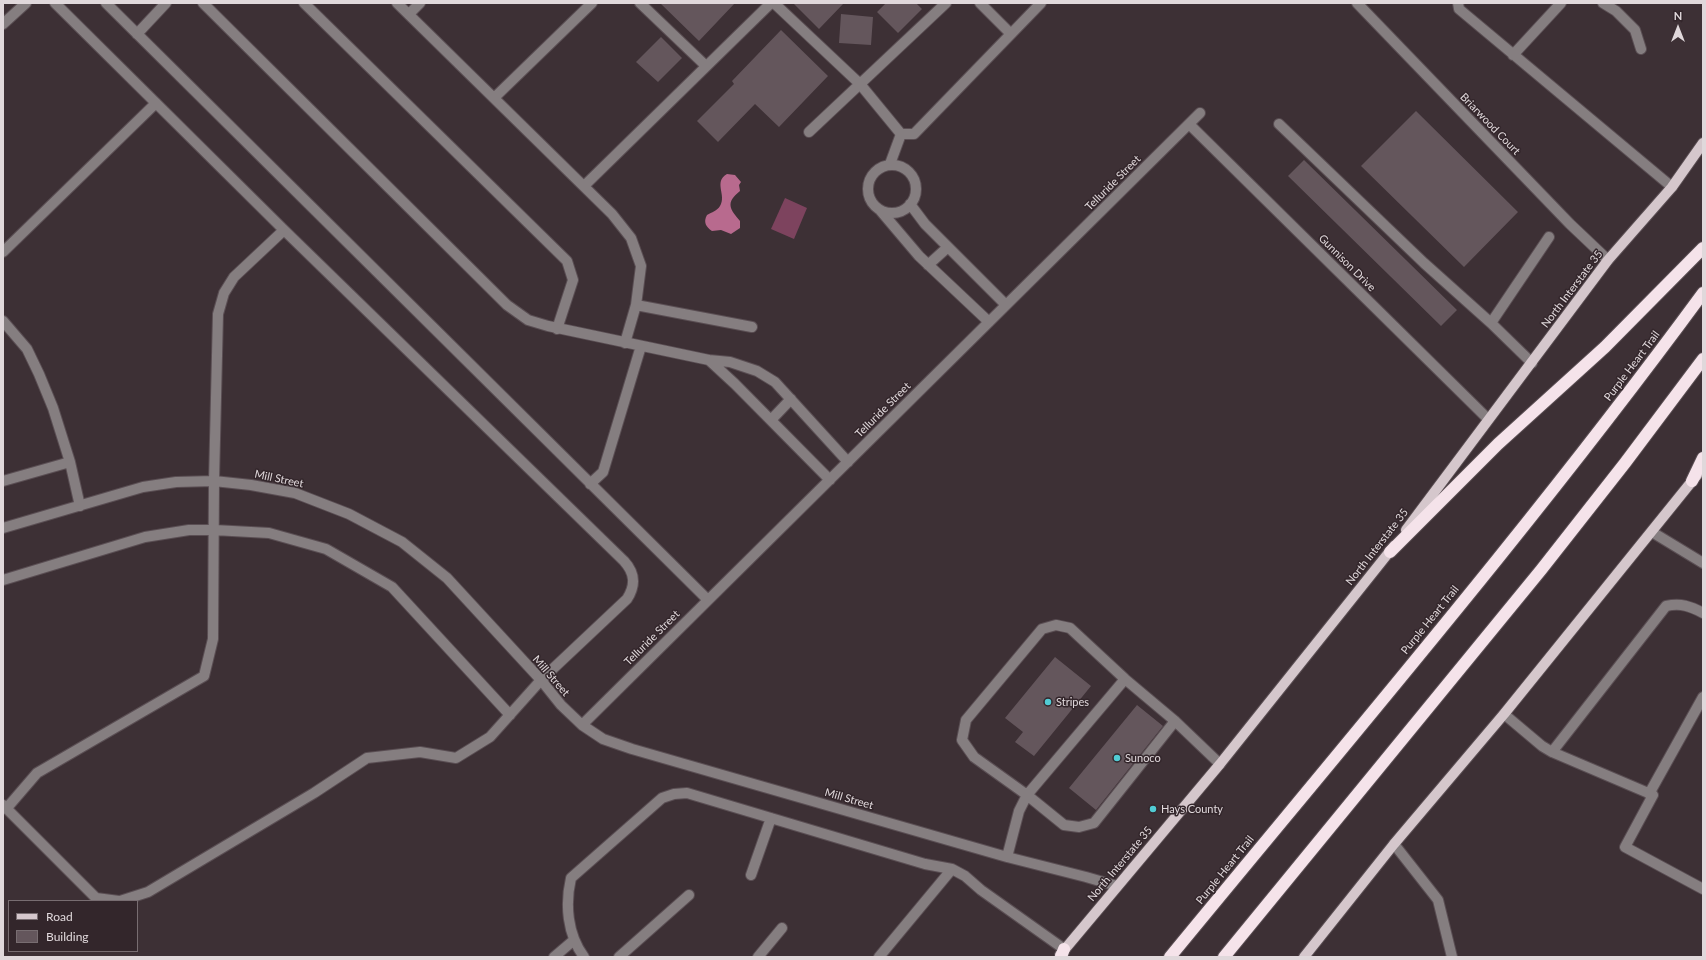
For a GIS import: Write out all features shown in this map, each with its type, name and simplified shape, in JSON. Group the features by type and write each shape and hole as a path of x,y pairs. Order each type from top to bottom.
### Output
{"highway":[{"path":"1390,552 1498,444 1605,347 1703,248"},
{"name":"Purple Heart Trail","path":"1170,957 1519,532 1653,361 1703,293"},
{"path":"1224,957 1541,570 1625,463 1703,359"},
{"path":"1692,481 1703,458"}],"main road":[{"name":"North Interstate 35","path":"1061,954 1116,886 1220,764 1390,552 1608,260 1672,187 1703,143"},
{"path":"1304,957 1394,844 1504,714 1703,467"}],"street":[{"path":"3,24 26,3"},
{"path":"55,3 284,230 630,566 634,576 634,585 627,599 541,680 490,737 456,758 420,752 367,758 314,793 148,892 123,900"},
{"path":"106,3 708,600"},
{"path":"137,34 166,3"},
{"path":"203,3 507,305 528,320 626,343 709,360 730,362 757,370 775,382 848,462"},
{"path":"304,3 567,261 573,280 557,328"},
{"path":"397,3 612,214 631,238 641,266 636,305 626,343"},
{"path":"409,14 420,3"},
{"path":"494,98 592,3"},
{"path":"640,3 706,66"},
{"path":"584,186 706,66 773,3 860,84 901,134"},
{"path":"809,132 946,3"},
{"path":"980,3 1011,34"},
{"path":"901,134 914,134 1041,3"},
{"name":"Briarwood Court","path":"1357,3 1570,224 1608,260"},
{"path":"1458,3 1459,9 1672,187"},
{"path":"1513,55 1560,3"},
{"path":"1603,3 1616,11 1635,30 1642,49"},
{"path":"3,252 156,103"},
{"name":"Telluride Street","path":"582,725 1200,113"},
{"name":"Gunnison Drive","path":"1189,124 1488,419"},
{"path":"1279,124 1424,263 1532,362"},
{"path":"890,164 901,134"},
{"path":"880,210 888,213 904,210 915,196 916,187 914,177 899,165 890,164 881,167 874,172 869,179 867,188 868,197 928,265 989,322"},
{"path":"910,204 925,224 1006,305"},
{"path":"112,900 96,898 5,807 37,774 204,676 213,639 214,481 218,314 224,293 234,277 284,230"},
{"path":"1491,323 1549,237"},
{"path":"928,265 948,247"},
{"path":"636,305 752,327"},
{"path":"3,322 27,349 53,408 70,462 80,506"},
{"path":"590,484 603,472 641,346"},
{"path":"709,360 735,384 830,480"},
{"path":"771,420 791,399"},
{"path":"3,481 70,462"},
{"name":"Mill Street","path":"3,528 143,487 176,482 214,481 252,485 295,493 349,514 402,542 447,578 541,680 561,705 582,725 604,739 632,749 1007,857 1116,886"},
{"path":"3,580 145,537 189,530 269,533 326,549 392,587 510,715"},
{"path":"1652,532 1703,563"},
{"path":"1552,752 1666,606 1678,604 1693,608 1703,613"},
{"path":"1175,721 1094,823 1079,827 1064,825 1027,795 974,757 962,740 966,720 1042,629 1056,625 1070,628 1125,679 1175,721 1220,764"},
{"path":"1007,857 1019,811 1027,795 1125,679"},
{"path":"1649,794 1703,697"},
{"path":"1504,714 1542,746 1552,752 1653,795 1625,847 1703,889"},
{"path":"584,957 574,940 567,909 571,878 662,798 674,794 687,793 925,864 952,869 965,876 1061,954"},
{"path":"752,875 772,818"},
{"path":"1394,844 1438,900 1452,957"},
{"path":"879,957 952,869"},
{"path":"619,957 689,895"},
{"path":"758,957 782,928"},
{"path":"554,957 574,940"}],"shaded area":[{"path":"727,174 735,175 741,182 739,185 740,191 732,199 731,203 734,213 740,221 740,228 731,234 721,230 712,231 708,228 705,222 707,215 719,208 722,202 720,185 723,177"},
{"path":"785,198 807,208 794,239 771,229"}],"building":[{"path":"660,3 735,3 699,41"},
{"path":"793,3 844,3 819,29"},
{"path":"886,3 916,3 922,9 898,33 877,12"},
{"path":"841,14 873,17 871,45 839,43"},
{"path":"781,30 828,76 779,127 755,104 718,142 697,121 734,84 732,81"},
{"path":"661,37 682,58 658,82 636,62"},
{"path":"1416,111 1518,212 1464,267 1361,166"},
{"path":"1304,160 1457,310 1441,326 1288,176"},
{"name":"Stripes","path":"1055,657 1091,686 1034,756 1015,742 1023,732 1005,718"},
{"name":"Sunoco","path":"1137,705 1163,726 1096,810 1069,788"}],"place":[{"name":"Stripes","path":"1048,702"},
{"name":"Sunoco","path":"1117,758"},
{"name":"Hays County","path":"1153,809"}]}
